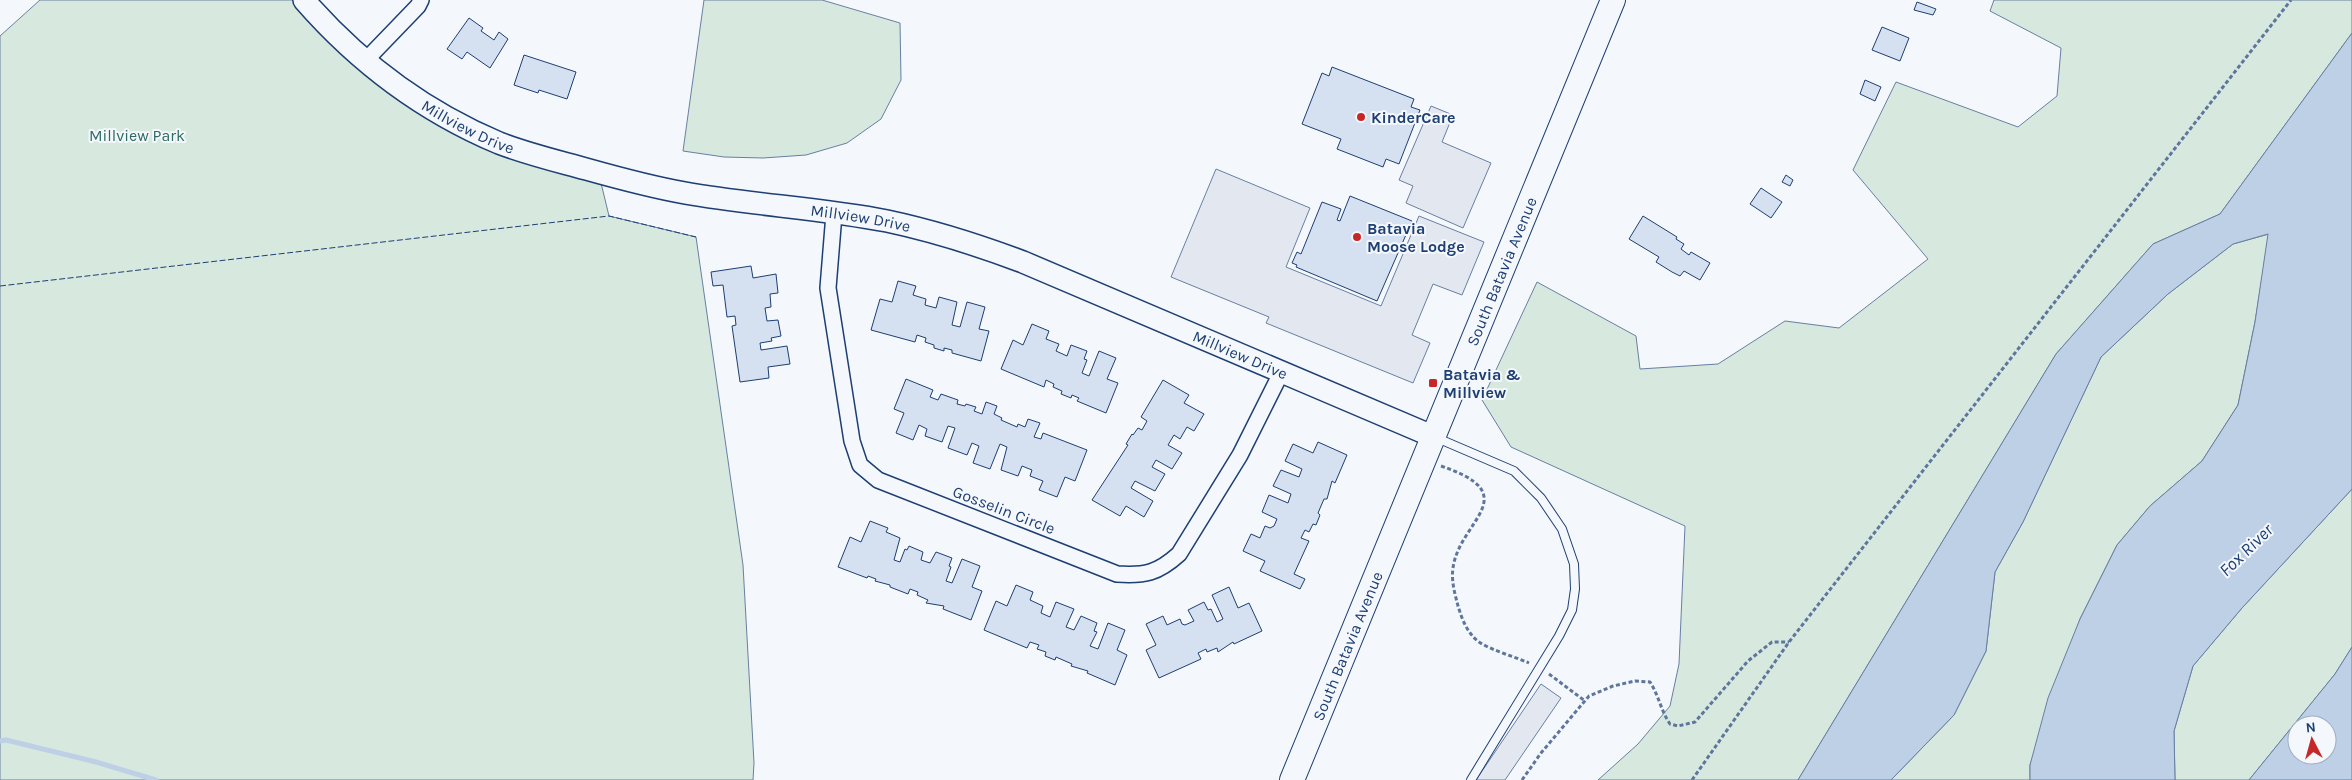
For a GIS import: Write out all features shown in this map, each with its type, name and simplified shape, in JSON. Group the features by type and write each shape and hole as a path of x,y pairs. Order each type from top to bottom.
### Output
{"main road":[{"name":"South Batavia Avenue","path":"1295,772 1613,0"}],"street":[{"name":"Millview Drive","path":"304,0 321,20 365,61 423,104 461,125 500,143 623,179 685,192 886,221 980,246 1023,262 1432,436"},
{"path":"365,61 418,6 421,0"},
{"name":"Gosselin Circle","path":"834,214 828,288 852,441 860,465 878,480 1118,574 1151,573 1166,566 1179,554 1240,455 1282,372"}],"lane":[{"path":"1432,436 1514,471 1542,498 1562,529 1574,564 1575,589 1572,610 1540,667 1471,780"}],"path":[{"path":"1692,780 1789,642 2291,0"},
{"path":"1423,460 1465,475 1477,484 1484,495 1484,506 1480,517 1460,545 1453,568 1454,592 1463,622 1479,642 1540,667 1585,701"},
{"path":"1522,780 1541,752 1589,696 1613,686 1635,681 1650,682 1658,694 1662,712 1670,724 1678,726 1695,722 1748,661 1772,642 1789,642"}],"green space":[{"name":"Millview Park","path":"40,0 296,0 364,74 422,112 601,183 609,216 696,237 743,565 754,763 753,780 0,780 0,36"},
{"path":"704,0 822,0 900,23 901,80 881,119 847,143 806,155 763,158 724,157 683,151"},
{"path":"1994,0 2352,0 2352,33 2220,214 2153,244 2056,354 1798,780 1598,780 1638,744 1670,706 1679,664 1685,526 1511,447 1482,400 1537,282 1636,336 1640,369 1718,364 1785,321 1839,328 1928,259 1853,170 1896,82 2018,127 2057,96 2061,48 1990,11"},
{"path":"2269,234 2255,322 2238,405 2202,461 2150,506 2117,545 2080,619 2030,765 2030,780 1891,780 1954,715 1986,651 1995,572 2023,522 2101,357 2168,294 2233,244"},
{"path":"2352,489 2352,647 2335,674 2302,715 2287,715 2287,733 2249,780 2175,780 2174,731 2193,666 2242,608"}],"shaded area":[{"path":"1431,106 1453,115 1442,142 1491,163 1463,228 1406,203 1413,186 1399,180"},
{"path":"1216,169 1310,208 1286,267 1381,306 1419,216 1484,242 1462,295 1433,284 1412,335 1430,343 1413,383 1266,323 1269,317 1171,277"},
{"path":"1541,684 1561,698 1505,780 1476,780"}],"water":[{"name":"Fox River","path":"2352,33 2352,489 2242,608 2193,666 2174,731 2175,780 2030,780 2030,765 2048,698 2080,619 2117,545 2150,506 2202,461 2238,405 2255,322 2268,234 2233,244 2168,294 2101,357 2023,522 1995,572 1986,651 1954,715 1891,780 1798,780 2056,354 2153,244 2220,214"},
{"path":"2352,647 2352,780 2249,780 2287,733 2287,765 2337,765 2337,715 2302,715 2335,674"}],"building":[{"path":"1917,2 1936,9 1933,15 1914,10"},
{"path":"469,18 483,28 481,31 494,40 499,32 508,39 490,68 467,52 462,59 447,49"},
{"path":"1882,27 1909,38 1900,61 1872,50"},
{"path":"524,55 576,72 567,99 539,90 538,93 514,85"},
{"name":"KinderCare","path":"1332,67 1414,99 1411,107 1420,110 1399,164 1386,159 1383,167 1337,149 1341,139 1302,124 1322,73 1329,76"},
{"path":"1865,80 1881,87 1875,101 1860,94"},
{"path":"1786,175 1793,180 1790,186 1782,182"},
{"path":"1761,188 1782,202 1771,218 1750,204"},
{"name":"Batavia Moose Lodge","path":"1350,196 1412,221 1377,301 1296,267 1297,265 1292,263 1297,252 1301,254 1322,202 1341,209 1337,220 1340,221"},
{"path":"1643,216 1677,237 1676,239 1684,244 1681,249 1689,255 1691,252 1710,263 1700,280 1684,271 1680,276 1672,272 1656,262 1659,257 1629,239"},
{"path":"751,266 753,278 776,274 778,293 770,294 771,307 765,308 767,321 778,320 781,336 771,338 772,341 760,343 761,350 787,346 790,364 768,367 769,378 740,382 732,326 736,325 735,316 727,317 723,285 713,286 711,272"},
{"path":"898,281 916,286 913,295 926,299 925,305 936,308 939,297 957,302 952,325 960,327 967,302 985,307 979,329 989,331 981,361 952,353 952,350 944,348 944,351 934,348 934,345 925,342 926,338 917,335 915,342 871,330 880,299 892,302"},
{"path":"1032,324 1049,331 1046,339 1059,344 1056,351 1067,356 1071,345 1087,351 1084,359 1087,360 1082,373 1089,376 1099,351 1116,358 1107,379 1118,383 1106,413 1077,401 1079,398 1072,395 1071,398 1061,394 1062,391 1053,387 1054,384 1046,380 1044,387 1001,369 1013,340 1023,345"},
{"path":"906,379 933,390 930,397 938,400 941,394 958,400 957,404 976,407 974,411 982,414 986,402 997,406 994,414 1002,418 1001,420 1017,427 1018,424 1025,427 1028,419 1040,423 1034,437 1041,439 1043,433 1087,450 1075,481 1065,477 1057,497 1039,490 1043,481 1030,476 1032,470 1022,466 1018,476 1001,470 1007,447 1000,444 990,469 973,463 979,446 972,443 967,455 948,448 955,428 948,426 942,442 925,436 927,429 919,425 913,440 896,433 904,413 894,409"},
{"path":"1163,380 1189,395 1184,403 1204,414 1194,431 1187,427 1180,439 1174,435 1168,445 1182,453 1172,469 1156,460 1152,467 1165,474 1155,491 1135,481 1131,488 1153,501 1144,517 1126,506 1120,516 1092,500 1128,445 1126,444 1132,434 1138,428 1142,430 1147,421 1141,417"},
{"path":"1318,442 1347,455 1335,483 1332,481 1327,499 1324,499 1318,513 1320,515 1316,525 1313,524 1309,532 1305,530 1301,538 1309,541 1294,574 1305,579 1300,589 1260,571 1265,561 1243,551 1251,534 1260,538 1265,526 1270,528 1274,526 1277,519 1262,512 1269,495 1288,503 1291,494 1273,486 1281,470 1299,477 1302,469 1285,461 1293,444 1313,453"},
{"path":"870,521 888,528 886,532 900,538 894,560 900,562 905,549 907,550 909,546 923,552 921,560 930,563 936,552 952,558 946,581 952,583 962,559 980,566 972,587 982,591 971,620 943,609 944,606 926,603 928,600 917,595 918,592 910,589 908,594 890,587 890,585 875,581 876,579 868,576 867,578 838,567 850,537 861,542"},
{"path":"1016,585 1033,592 1030,600 1043,606 1041,613 1050,617 1056,602 1074,609 1066,627 1074,630 1081,616 1097,623 1094,631 1097,632 1090,646 1098,649 1108,623 1125,630 1117,650 1127,655 1115,685 1087,673 1088,671 1071,666 1072,664 1056,657 1055,660 1045,656 1046,652 1037,649 1039,645 1030,642 1027,648 984,630 996,601 1007,606"},
{"path":"1229,587 1238,608 1249,603 1262,631 1234,644 1233,642 1218,652 1217,648 1207,652 1206,649 1198,653 1201,659 1159,678 1146,650 1156,645 1146,624 1163,616 1167,625 1180,619 1182,624 1185,625 1194,621 1188,610 1204,602 1208,610 1211,609 1217,622 1223,619 1212,595"}],"waterway":[{"path":"0,741 6,740 96,762 156,780"}],"fence":[{"path":"0,286 609,216 696,237"}],"place":[{"name":"KinderCare","path":"1361,117"},
{"name":"Batavia Moose Lodge","path":"1357,237"},
{"name":"Batavia & Millview","path":"1433,383"}]}
